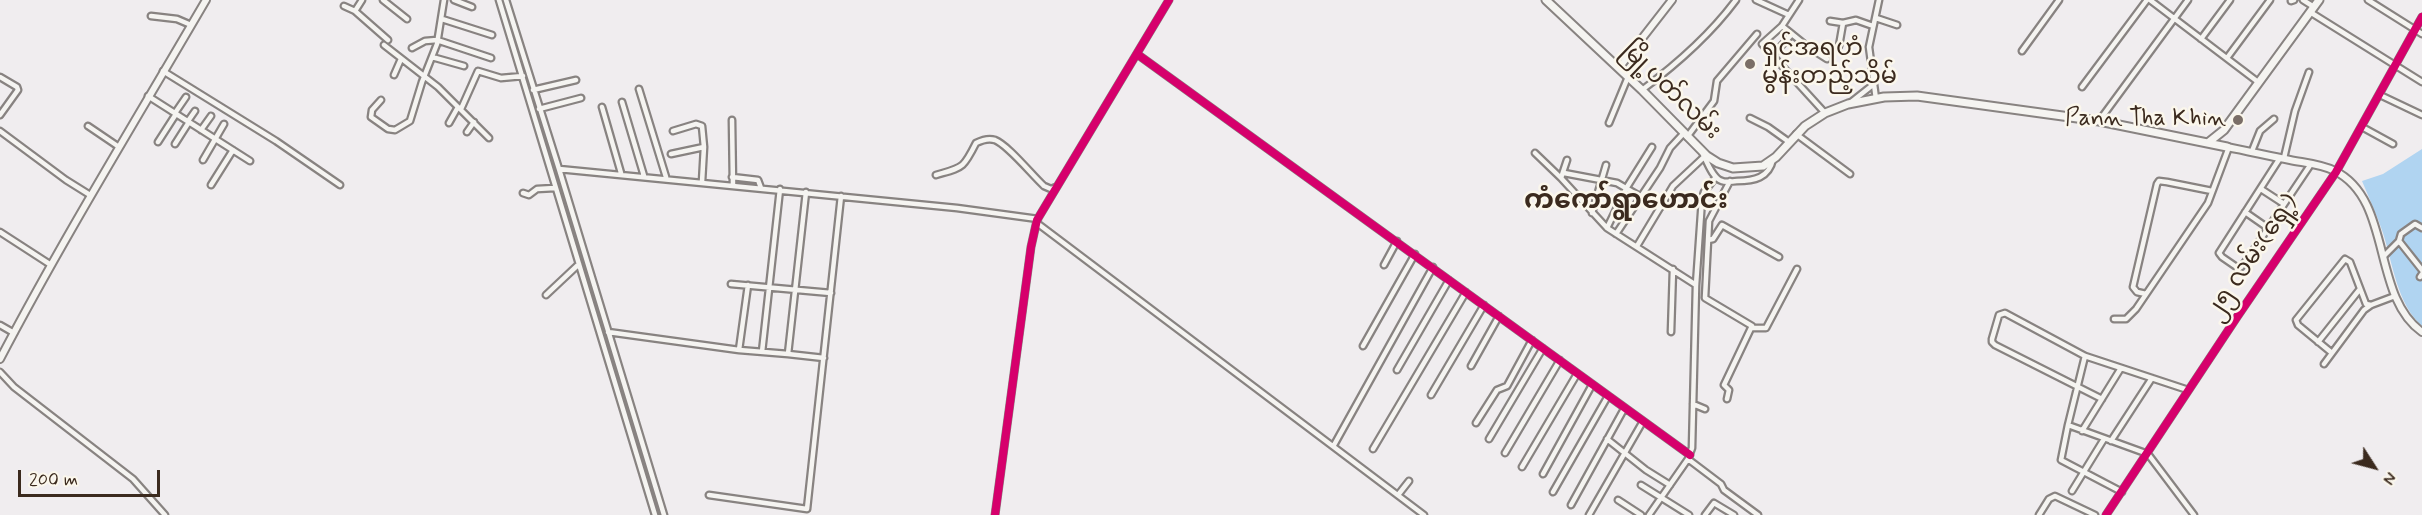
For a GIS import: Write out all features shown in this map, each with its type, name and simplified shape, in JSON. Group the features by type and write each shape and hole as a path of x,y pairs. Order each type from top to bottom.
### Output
{"main road":[{"name":"မြို့ပတ်လမ်း","path":"1546,0 1642,90 1700,149 1718,163 1733,168 1756,168 1773,159 1796,134 1826,113 1848,104 1917,96 2099,121 2228,147"},
{"path":"2209,142 2224,130 2319,0"},
{"path":"2224,130 2223,138 2228,147"}],"street":[{"path":"0,359 90,195 206,0"},
{"path":"355,11 362,0"},
{"path":"383,0 407,19"},
{"path":"381,100 372,110 371,117 388,129 399,128 413,116 423,77 437,40 444,0"},
{"path":"454,0 472,7"},
{"path":"499,0 560,168 664,515"},
{"path":"506,0 523,76 555,188 655,515"},
{"path":"995,515 1031,246 1038,221 1169,0"},
{"path":"1619,68 1672,0"},
{"path":"1642,90 1700,42 1736,0"},
{"path":"1756,0 1789,15"},
{"path":"1799,0 1782,26 1763,42 1763,45 1826,113"},
{"path":"1876,99 1869,53 1879,0"},
{"path":"2022,51 2059,0"},
{"path":"2082,87 2148,0 2258,82"},
{"path":"2099,121 2188,0"},
{"path":"2201,39 2230,0"},
{"path":"2227,58 2270,0"},
{"path":"2302,0 2312,10 2422,82"},
{"path":"2368,0 2422,34"},
{"path":"344,6 355,11 388,40"},
{"path":"151,16 177,19 191,25"},
{"name":"၂၅ လမ်း(ရှေ့)","path":"2106,515 2336,171 2422,17"},
{"path":"1876,18 1896,25"},
{"path":"442,19 492,35"},
{"path":"1830,21 1843,23 1856,20 1873,26"},
{"path":"1839,46 1843,23"},
{"path":"1782,26 1827,59"},
{"path":"1616,234 1660,168 1670,148 1685,135 1714,101 1717,81 1757,33"},
{"path":"1773,55 1792,34"},
{"path":"412,48 425,40 437,40 491,58"},
{"path":"384,45 459,108 489,138"},
{"path":"1137,54 1560,360 1689,457 1720,484 1722,489 1758,515"},
{"path":"432,57 464,66"},
{"path":"394,75 401,59"},
{"path":"163,71 276,141 340,185"},
{"path":"449,123 478,71 501,78 523,76"},
{"path":"2309,72 2282,158 2220,253 2233,266 2241,267 2311,164"},
{"path":"0,77 17,87 18,90 0,115"},
{"path":"1609,123 1628,77"},
{"path":"533,90 576,80"},
{"path":"1848,104 1874,84"},
{"path":"639,89 666,177"},
{"path":"2380,95 2422,115"},
{"path":"148,96 250,161"},
{"path":"158,142 186,97"},
{"path":"539,108 581,98"},
{"path":"622,102 644,176"},
{"path":"602,107 621,173"},
{"path":"175,144 195,111"},
{"path":"201,130 211,116"},
{"path":"1750,118 1789,142"},
{"path":"2252,151 2259,131 2274,119"},
{"path":"732,120 734,186"},
{"path":"467,132 474,122"},
{"path":"203,160 224,124"},
{"path":"673,131 696,124 703,128 702,182"},
{"path":"88,126 119,147"},
{"path":"2362,127 2393,144"},
{"path":"0,131 90,195"},
{"path":"1796,134 1850,174"},
{"path":"936,175 961,168 966,164 976,143 988,139 996,140 1008,150 1044,186 1056,188"},
{"path":"671,154 704,147"},
{"path":"1607,228 1652,147"},
{"path":"2114,319 2126,319 2203,211 2228,147 2336,171 2351,183 2363,198 2402,314 2422,332"},
{"path":"1700,149 1716,177 1722,182 1748,181 1764,177 1772,166 1773,159"},
{"path":"211,185 233,150"},
{"path":"1535,153 1607,228 1673,268 1696,285"},
{"path":"1637,246 1681,177 1704,157"},
{"path":"1561,178 1567,160"},
{"path":"1592,213 1606,165"},
{"path":"560,168 780,189 1038,221 1424,515"},
{"path":"1564,173 1602,179 1628,187 1660,208"},
{"path":"732,177 758,180 761,188"},
{"path":"1649,515 1689,457 1702,199 1704,192 1716,177"},
{"path":"1730,182 1709,221 1705,298 1750,324 1752,328"},
{"path":"2146,294 2136,292 2133,287 2158,182 2212,191"},
{"path":"523,193 529,195 537,189 555,188"},
{"path":"762,352 780,189"},
{"path":"2261,189 2284,204"},
{"path":"788,354 806,192"},
{"path":"709,495 807,509 841,196"},
{"path":"2245,212 2268,228"},
{"path":"2384,256 2399,241 2401,234 2415,224 2422,228"},
{"path":"1708,240 1713,239 1722,225 1779,257"},
{"path":"0,232 51,265"},
{"path":"2399,241 2421,274"},
{"path":"1384,265 1397,242"},
{"path":"1363,346 1415,255"},
{"path":"2332,353 2298,325 2296,320 2345,259 2350,262 2366,304 2371,305"},
{"path":"546,295 579,264"},
{"path":"1334,445 1432,267"},
{"path":"1671,332 1673,268"},
{"path":"1752,328 1766,328 1797,269"},
{"path":"1397,370 1449,280"},
{"path":"731,284 831,293"},
{"path":"739,350 748,285"},
{"path":"2318,342 2360,289"},
{"path":"1373,449 1466,292"},
{"path":"2324,364 2364,310 2395,296"},
{"path":"1431,395 1484,305"},
{"path":"2102,399 1992,342 1999,315 2005,313 2085,356 2188,390"},
{"path":"1471,366 1499,316"},
{"path":"0,325 14,333"},
{"path":"1727,399 1729,390 1724,385 1752,328"},
{"path":"608,332 739,350 824,358"},
{"path":"1476,423 1497,390 1507,386 1532,340"},
{"path":"1489,439 1543,348"},
{"path":"2085,356 2060,458 2122,492"},
{"path":"1505,453 1560,360"},
{"path":"2082,431 2121,368"},
{"path":"0,372 14,387 133,479 165,515"},
{"path":"1522,467 1577,374"},
{"path":"2111,441 2152,378"},
{"path":"1543,474 1592,385"},
{"path":"1553,492 1608,396"},
{"path":"1693,404 1705,409"},
{"path":"1571,505 1624,409"},
{"path":"1589,515 1642,423"},
{"path":"2068,425 2148,454 2194,515"},
{"path":"1607,439 1670,485"},
{"path":"2072,491 2104,439"},
{"path":"1398,495 1409,482"},
{"path":"1641,485 1660,499 1689,515"},
{"path":"2039,515 2049,499 2055,496 2095,515"},
{"path":"1618,500 1641,515"},
{"path":"1705,515 1714,503 1734,515"}],"water":[{"path":"2422,149 2422,326 2401,295 2383,233 2362,181 2383,174"}],"cycle path":[{"path":"995,515 1031,247 1037,220 1169,0"},
{"path":"2106,515 2336,172 2422,17"},
{"path":"1137,54 1690,455"}],"place":[{"name":"ရှင်အရဟံ မွန်းတည့်သိမ်","path":"1750,64"},
{"name":"Pann Tha Khin","path":"2238,120"}],"district":[{"name":"ကံကော်ရွာဟောင်း","path":"1626,202"}]}
